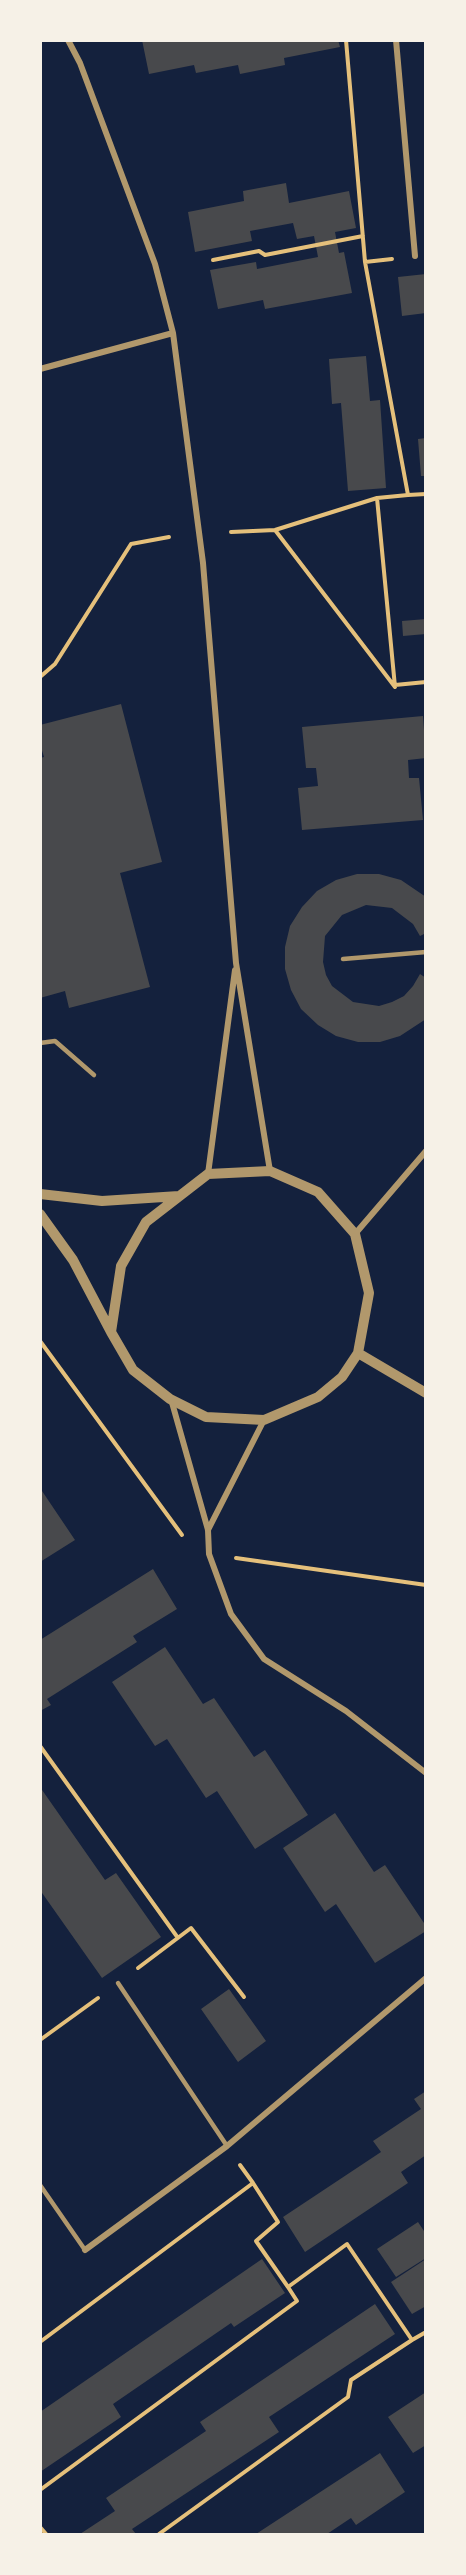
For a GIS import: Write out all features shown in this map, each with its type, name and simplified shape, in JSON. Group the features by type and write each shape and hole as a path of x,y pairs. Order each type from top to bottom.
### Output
{"street":[{"path":"68,40 80,63 155,264 173,333 203,563 236,963 270,1171"},
{"path":"396,40 415,256"},
{"path":"40,369 173,333"},
{"path":"208,1174 236,963"},
{"path":"355,1234 426,1151"},
{"path":"40,1214 73,1260 111,1332 133,1370 170,1399 206,1418 264,1420 318,1397 342,1377 358,1353 369,1293 355,1234 318,1192 270,1171 208,1174 146,1222 121,1266 111,1332"},
{"path":"40,1194 102,1201 179,1196"},
{"path":"358,1353 426,1393"},
{"path":"170,1399 208,1530 208,1554 231,1614 264,1659 346,1712 426,1773"},
{"path":"208,1530 264,1420"},
{"path":"85,2250 227,2146 426,1978"}],"lane":[{"path":"343,958 426,952"},
{"path":"40,1043 55,1041 93,1075"},
{"path":"118,1983 227,2146"},
{"path":"40,2185 85,2250"}],"path":[{"path":"346,40 365,262 408,495"},
{"path":"213,260 259,251 265,255 363,236"},
{"path":"365,262 415,256"},
{"path":"231,532 275,530 377,498 426,494"},
{"path":"377,498 395,685"},
{"path":"275,530 395,687 395,685 426,682"},
{"path":"40,677 55,664 131,544 169,537"},
{"path":"40,1746 178,1938"},
{"path":"40,2040 191,1928 244,1996"},
{"path":"40,2490 297,2301 256,2241 279,2222 227,2146"},
{"path":"41,2341 253,2183"},
{"path":"288,2287 347,2244 412,2340"},
{"path":"159,2535 348,2397 351,2380 426,2332"},
{"path":"40,2527 46,2535"}],"building":[{"path":"142,40 338,40 340,47 284,58 285,65 240,74 238,65 196,73 194,65 149,74"},
{"path":"286,183 289,203 349,191 356,228 335,232 339,253 344,252 352,293 265,309 263,300 218,309 210,270 256,262 257,269 318,257 314,236 297,239 293,223 250,231 252,241 195,252 188,212 244,201 243,191"},
{"path":"426,274 426,313 402,316 398,277"},
{"path":"366,356 370,401 380,400 386,488 348,491 341,403 332,404 329,359"},
{"path":"426,438 426,476 421,476 418,439"},
{"path":"426,619 426,634 403,636 402,621"},
{"path":"121,704 162,862 120,873 150,987 69,1008 65,991 40,998 40,758 44,757 40,744 40,725"},
{"path":"423,716 426,758 408,760 409,778 419,778 423,820 302,830 298,788 318,786 316,768 306,768 302,727"},
{"path":"357,874 379,874 401,880 426,897 426,933 420,936 413,924 392,908 366,905 342,915 325,936 323,962 326,975 332,986 353,1002 379,1006 392,1002 404,996 420,974 426,978 426,1019 400,1036 380,1042 358,1042 336,1036 318,1025 301,1009 291,990 285,969 285,947 290,926 302,907 317,891 336,880"},
{"path":"40,1488 75,1540 40,1562"},
{"path":"153,1569 177,1609 133,1636 137,1642 47,1699 51,1705 40,1711 40,1640"},
{"path":"165,1647 203,1704 214,1698 254,1757 265,1750 308,1815 255,1849 217,1791 206,1798 167,1739 155,1746 112,1682"},
{"path":"40,1787 105,1880 116,1873 161,1937 102,1978 40,1890"},
{"path":"335,1813 374,1872 385,1865 426,1926 426,1931 375,1963 336,1904 325,1912 283,1848"},
{"path":"229,1989 266,2041 238,2062 201,2009"},
{"path":"426,2091 426,2155 401,2172 408,2183 305,2252 283,2217 381,2152 373,2141 421,2109 414,2099"},
{"path":"418,2222 426,2234 426,2258 396,2277 377,2249"},
{"path":"262,2259 285,2293 234,2327 231,2323 113,2404 121,2417 40,2472 40,2412"},
{"path":"426,2259 426,2306 412,2314 391,2282"},
{"path":"375,2304 395,2334 269,2417 279,2432 132,2529 136,2534 80,2534 115,2511 106,2498 206,2431 200,2422"},
{"path":"426,2392 426,2445 413,2453 388,2417"},
{"path":"380,2453 405,2492 356,2525 351,2518 327,2534 256,2534"}]}
